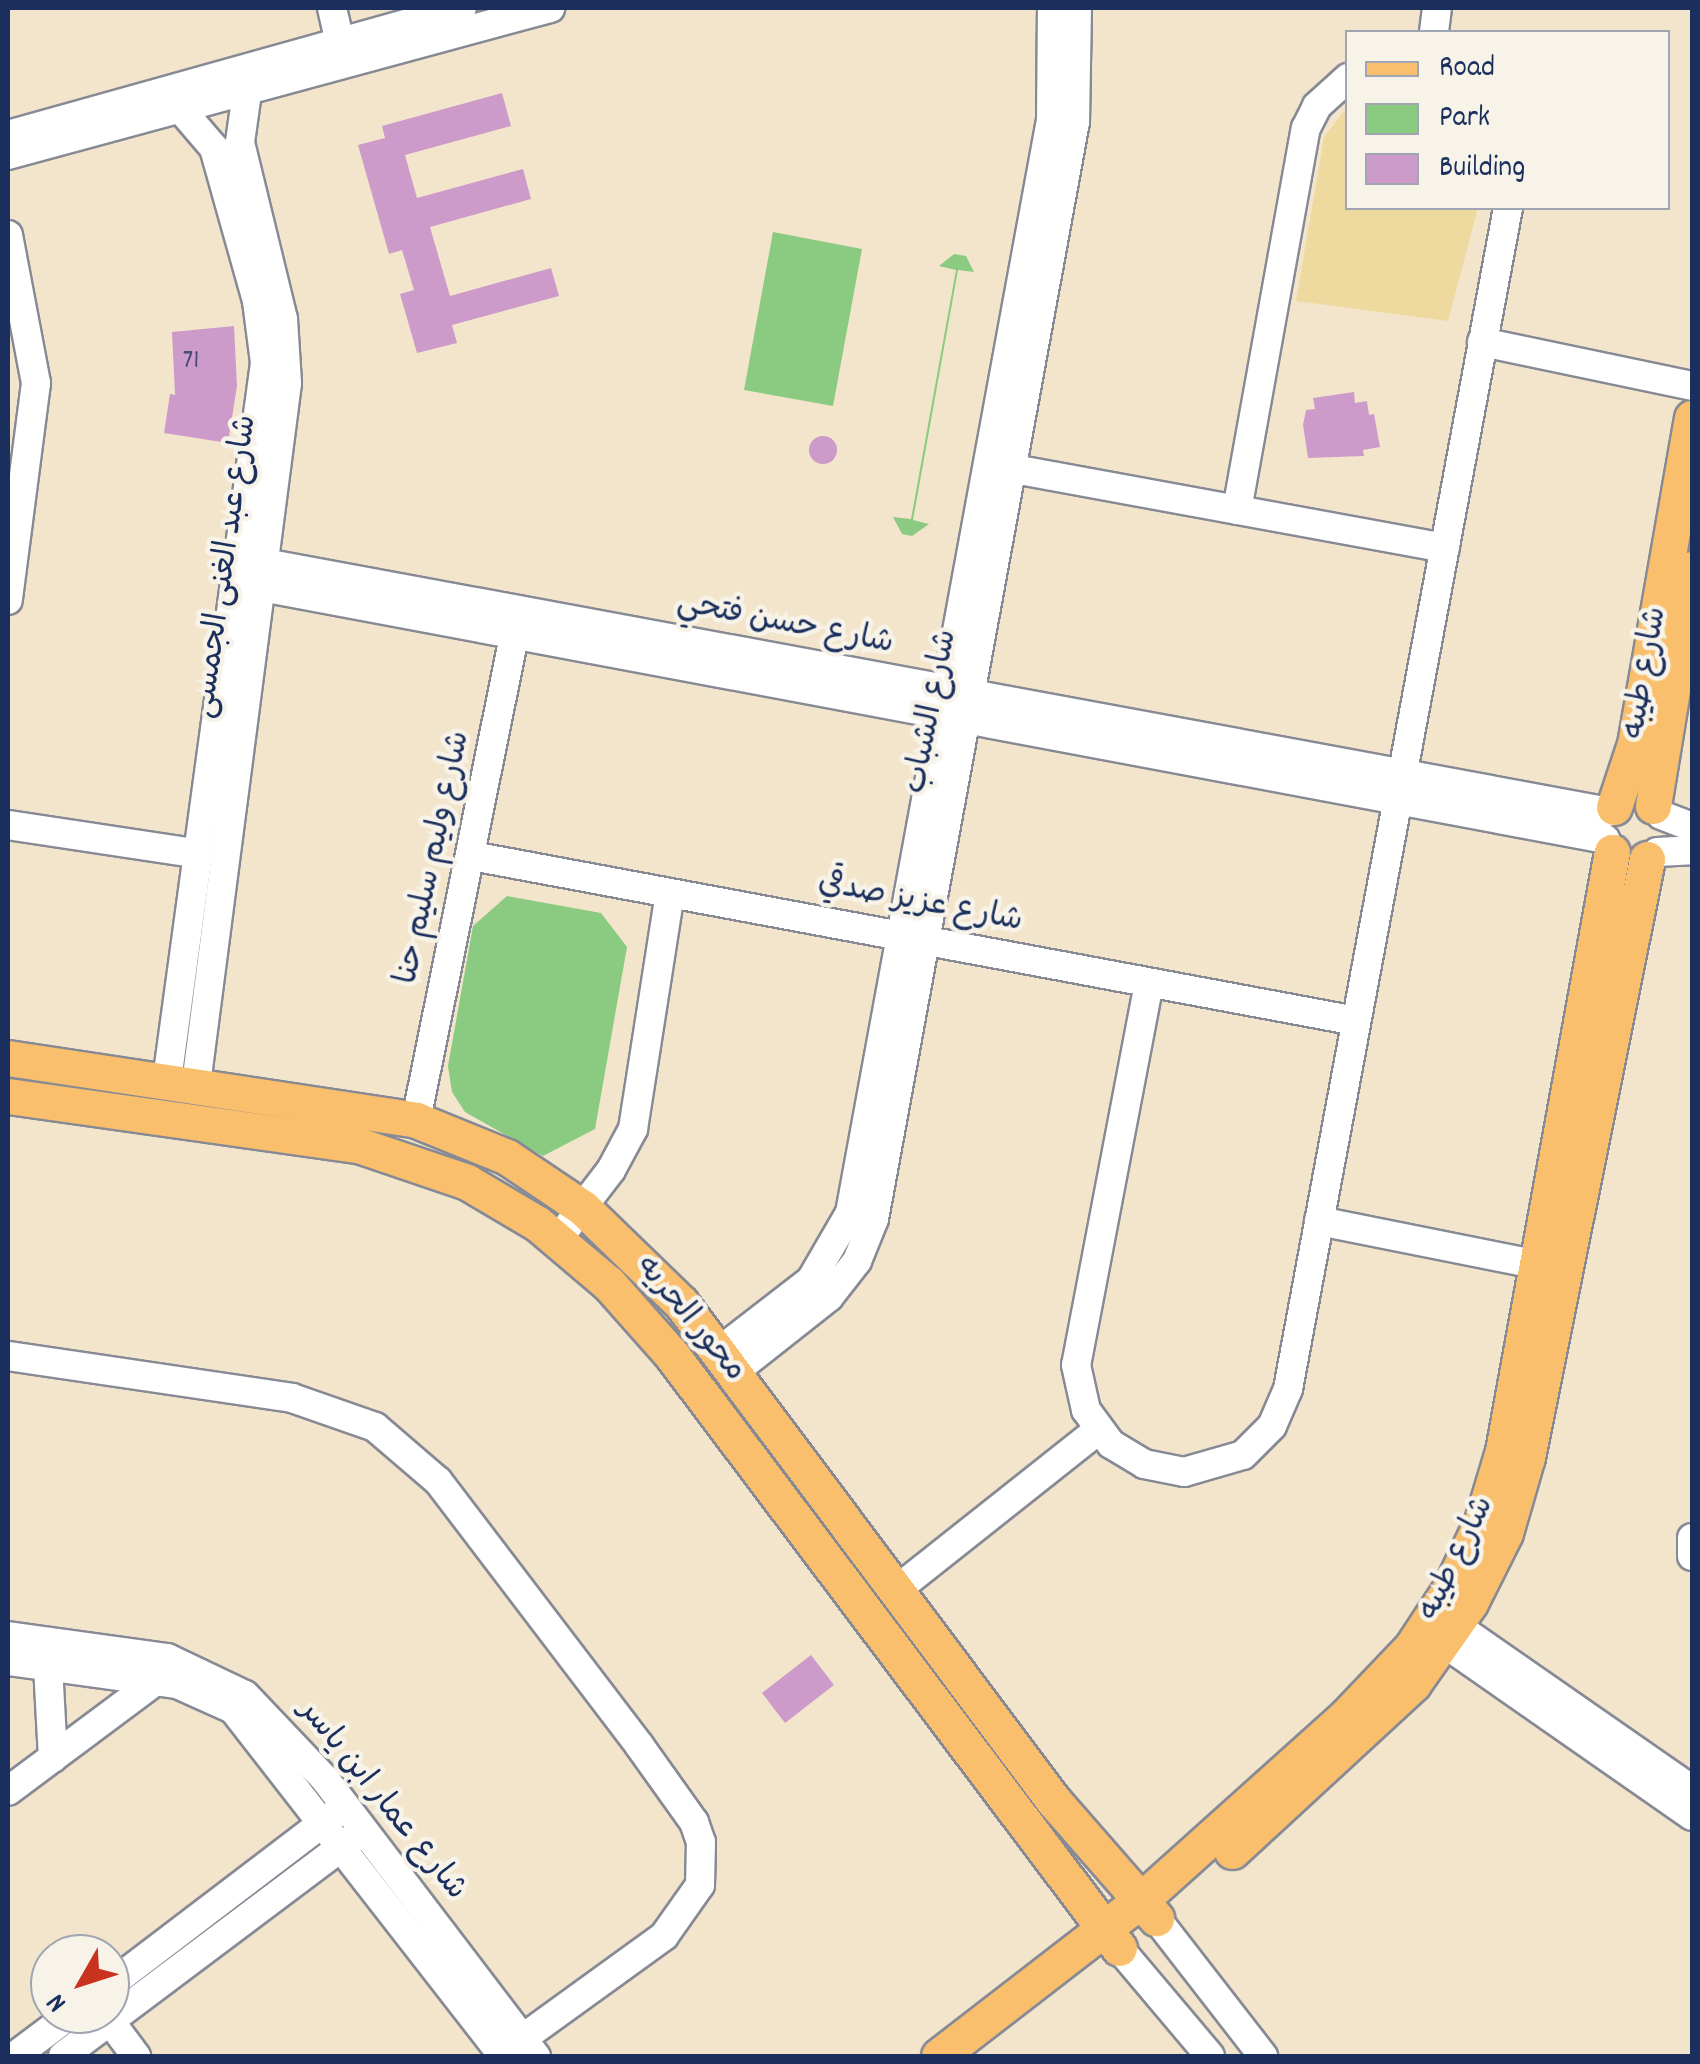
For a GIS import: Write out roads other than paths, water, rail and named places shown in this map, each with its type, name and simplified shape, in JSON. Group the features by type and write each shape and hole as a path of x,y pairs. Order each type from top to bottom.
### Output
{"main road":[{"name":"شارع طيبه","path":"1149,1909 1362,1702 1438,1608 1494,1486 1539,1265 1610,828 1635,744 1692,418"},
{"name":"شارع طيبه","path":"1669,816 1692,570"},
{"path":"1636,800 1669,816 1665,835 1652,856 1629,861 1610,828 1636,800"},
{"name":"شارع طيبه","path":"979,2056 1111,1940 1378,1721 1450,1634 1494,1557 1521,1483 1652,856"},
{"name":"محور الحريه","path":"8,1058 416,1120 508,1157 583,1208 660,1279 1053,1800 1149,1909"},
{"name":"محور الحريه","path":"8,1096 386,1152 467,1182 558,1238 672,1354 1111,1940"},
{"name":"شارع طيبه","path":"939,2056 1111,1940"}],"street":[{"path":"332,8 340,42"},
{"path":"8,155 176,100 259,65 462,8"},
{"path":"8,135 176,100 246,93 550,8"},
{"name":"شارع الشباب","path":"726,1362 829,1297 867,1241 913,939 957,705 1051,120 1052,8"},
{"name":"شارع الشباب","path":"957,705 1014,469 1075,122 1077,8"},
{"name":"شارع عبد الغنى الجمسى","path":"181,1082 200,854 288,362 240,142 246,93 259,65"},
{"path":"1237,510 1306,128 1317,106 1345,81"},
{"name":"شارع عبد الغنى الجمسى","path":"176,100 223,174 261,322 264,382 250,573 181,1082"},
{"path":"1149,983 1078,1343 1078,1388 1098,1430 1144,1464 1184,1472 1224,1464 1258,1442 1288,1389 1508,210"},
{"path":"8,235 36,382 8,600"},
{"path":"1482,342 1692,386"},
{"path":"8,390 36,382"},
{"path":"1014,469 1445,548"},
{"name":"شارع حسن فتحي","path":"250,573 1610,828"},
{"name":"شارع وليم سليم حنا","path":"416,1120 517,623"},
{"path":"8,825 200,854"},
{"path":"1652,856 1692,850"},
{"name":"شارع عزيز صدقي","path":"472,856 1356,1021"},
{"path":"558,1238 583,1208 633,1129 670,894"},
{"path":"1319,1221 1539,1265"},
{"path":"8,1356 292,1398 375,1427 438,1482 638,1745 694,1822 702,1853 700,1885 664,1936 521,2050"},
{"path":"896,1591 1098,1430"},
{"path":"1692,1538 1692,1556"},
{"path":"1450,1634 1692,1790"},
{"path":"1450,1634 1692,1816"},
{"name":"شارع عمار ابن ياسر","path":"8,1636 168,1658 208,1673 277,1725 354,1838 521,2050"},
{"name":"شارع عمار ابن ياسر","path":"8,1661 157,1680 196,1689 233,1709 336,1813"},
{"path":"48,1666 53,1758"},
{"path":"8,1791 157,1680"},
{"path":"130,1970 336,1813"},
{"path":"130,2007 354,1838"},
{"path":"1149,1909 1263,2056"},
{"path":"1111,1940 1210,2056"},
{"path":"15,2056 44,2034"},
{"path":"63,2056 93,2034"},
{"path":"119,2034 136,2056"}]}
